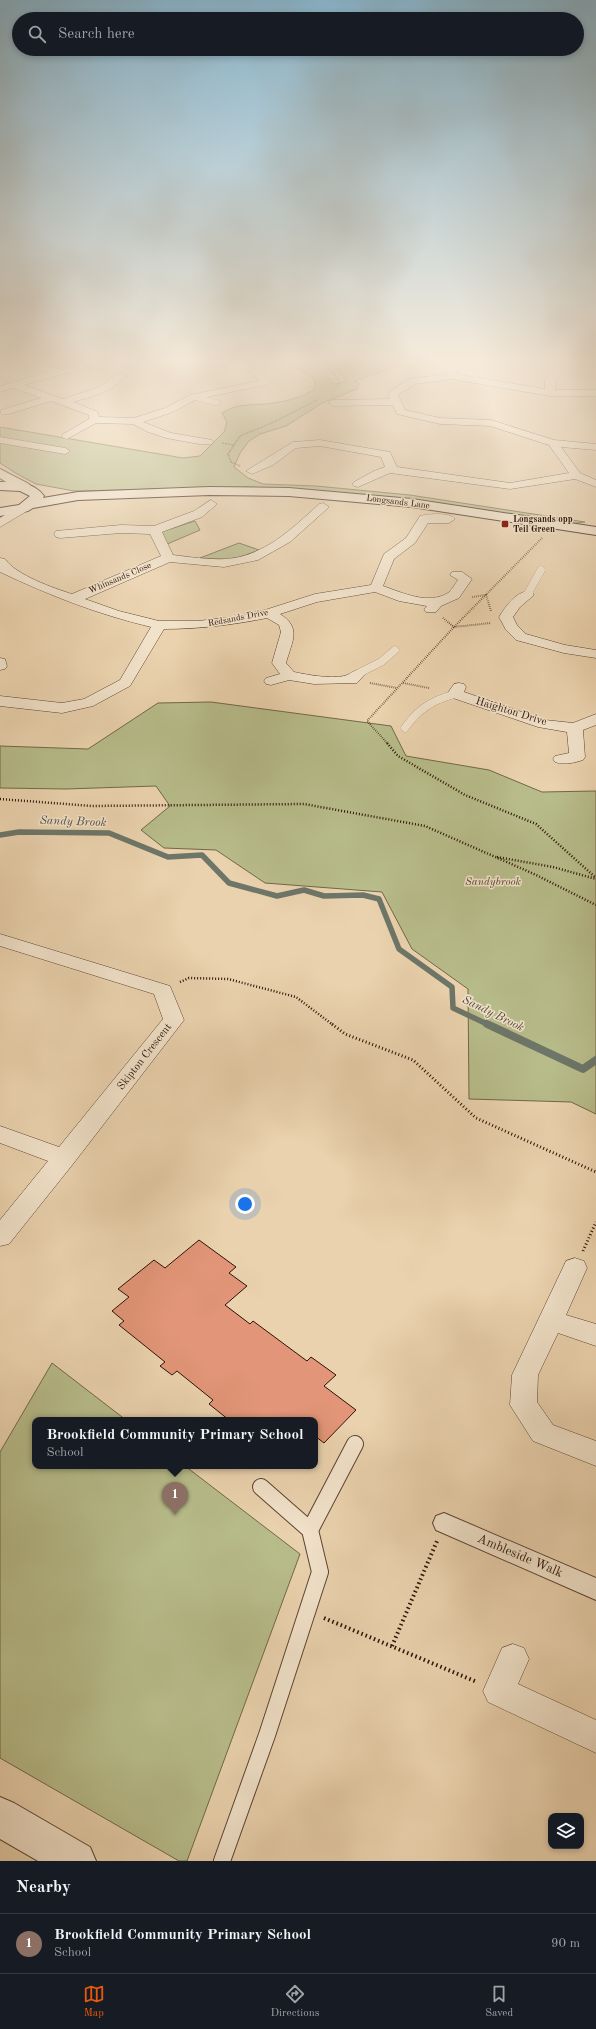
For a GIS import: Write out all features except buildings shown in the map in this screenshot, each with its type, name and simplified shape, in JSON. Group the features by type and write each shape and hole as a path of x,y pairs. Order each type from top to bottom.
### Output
{"main road":[{"name":"Longsands Lane","path":"0,473 26,488 78,496"},
{"path":"0,486 26,488 34,492 37,496 35,500 26,506"},
{"name":"Longsands Lane","path":"0,512 78,496 209,491 289,492 391,500 596,531"},
{"path":"0,1817 76,1861"}],"street":[{"path":"46,448 65,451"},
{"path":"252,470 269,463 289,448"},
{"path":"349,448 386,454 391,469"},
{"path":"557,448 576,475 596,484"},
{"path":"358,484 378,473 391,469 510,486 576,475"},
{"path":"60,534 121,528 155,530 198,514 211,504"},
{"path":"0,524 26,506"},
{"name":"Whinsands Close","path":"73,599 168,558 216,563 241,562 272,549 291,537 323,507"},
{"path":"449,519 424,519 411,540 388,557 376,588 404,598 434,606 454,595 465,579 457,575"},
{"path":"155,530 168,558"},
{"name":"Redsands Drive","path":"2,566 50,591 114,614 159,624 198,625 233,621 269,613 315,598 376,588"},
{"path":"527,595 515,604 506,617 511,627 521,637 564,649 596,654"},
{"path":"269,613 285,623 288,632 279,663 290,676"},
{"path":"0,701 62,708 88,703 111,692 124,683 132,674 159,624"},
{"path":"271,681 290,676 314,680 356,677"},
{"name":"Haighton Drive","path":"457,691 542,724 575,728"},
{"path":"561,759 577,757 575,728 596,718"},
{"path":"0,940 163,990"},
{"name":"Skipton Crescent","path":"65,1158 174,1020 163,990"},
{"path":"0,1134 65,1158 0,1237"},
{"path":"575,1268 525,1375 523,1405 543,1433 596,1454"},
{"path":"550,1320 596,1335"},
{"name":"Ambleside Walk","path":"444,1524 596,1589"},
{"path":"513,1659 499,1691 596,1737"}],"lane":[{"path":"527,595 541,570"},
{"path":"356,677 381,662 395,650"},
{"path":"405,728 412,717 425,706 457,691"},
{"path":"310,1530 355,1444"},
{"path":"222,1861 267,1735 320,1572 310,1530 261,1487"}],"path":[{"path":"232,448 228,454 231,462 252,470"},
{"path":"556,524 454,627 367,721 398,756 465,795 536,824 596,879"},
{"path":"486,595 493,616"},
{"path":"434,606 454,627"},
{"path":"454,627 495,623"},
{"path":"356,677 398,688"},
{"path":"0,799 92,806 304,804 425,826 596,905"},
{"path":"491,856 553,867 596,879"},
{"path":"163,990 189,978 228,979 296,997 345,1034 413,1060 476,1118 596,1172"},
{"path":"575,1268 596,1222"},
{"path":"392,1646 444,1524"},
{"path":"320,1616 499,1691"}],"green space":[{"path":"0,448 123,448 183,458 200,456 208,448 244,448 234,467 248,478 263,484 316,486 410,495 585,522 568,524 417,500 321,491 247,487 74,491 36,484 17,474 0,463"},
{"path":"195,521 200,530 165,545 162,533 164,531"},
{"path":"239,543 259,550 233,560 200,558"},
{"name":"Sandybrook","path":"211,702 391,726 406,756 489,770 542,792 596,791 596,1114 571,1102 469,1099 468,989 412,949 382,892 265,883 216,850 164,848 141,830 170,806 156,786 66,789 0,788 0,746 88,749 158,703"},
{"path":"52,1363 122,1417 32,1417 32,1469 189,1469 300,1554 187,1861 179,1861 0,1758 0,1452"}],"waterway":[{"name":"Sandy Brook","path":"0,835 19,832 109,833 168,857 202,855 229,883 277,896 304,890 324,896 363,895 379,899 399,949 452,987 453,1008 489,1025"},
{"name":"Sandy Brook","path":"487,1024 583,1069 596,1060"}],"place":[{"name":"Longsands opp Teil Green","path":"505,524"},
{"name":"Brookfield Community Primary School","path":"175,1515"}]}
